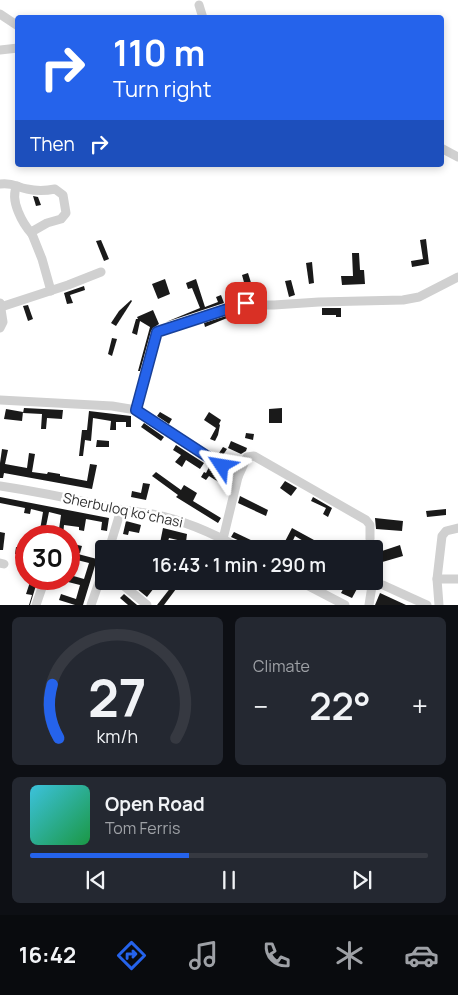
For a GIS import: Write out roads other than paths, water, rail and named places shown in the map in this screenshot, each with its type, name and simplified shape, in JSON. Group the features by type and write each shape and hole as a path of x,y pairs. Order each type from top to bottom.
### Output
{"street":[{"path":"199,5 202,15"},
{"path":"0,14 15,24"},
{"path":"0,50 15,48"},
{"path":"444,150 458,157"},
{"path":"0,184 11,183 25,189 44,191 55,189 63,194 66,213 61,218 33,231 32,234"},
{"path":"17,186 15,199 19,213 26,228 32,234 42,259 51,291"},
{"path":"0,328 4,322 0,305 51,291 101,272"},
{"path":"136,410 157,332 161,330 246,303 274,305 403,300 419,297 458,277"},
{"path":"0,400 112,406 136,410 238,477"},
{"path":"222,538 238,477 247,456 254,456 366,520 370,525 370,539"},
{"name":"Sherbuloq koʻchasi","path":"0,486 49,494 121,510 152,514 176,520 225,540"},
{"path":"112,540 121,510"},
{"path":"439,605 437,579 442,536 446,531 458,528"},
{"path":"437,579 458,580"},
{"path":"383,585 427,605"},
{"path":"36,605 41,590"},
{"path":"94,603 98,590"},
{"path":"129,590 147,605"},
{"path":"317,590 346,605"},
{"path":"369,605 371,590"}]}
